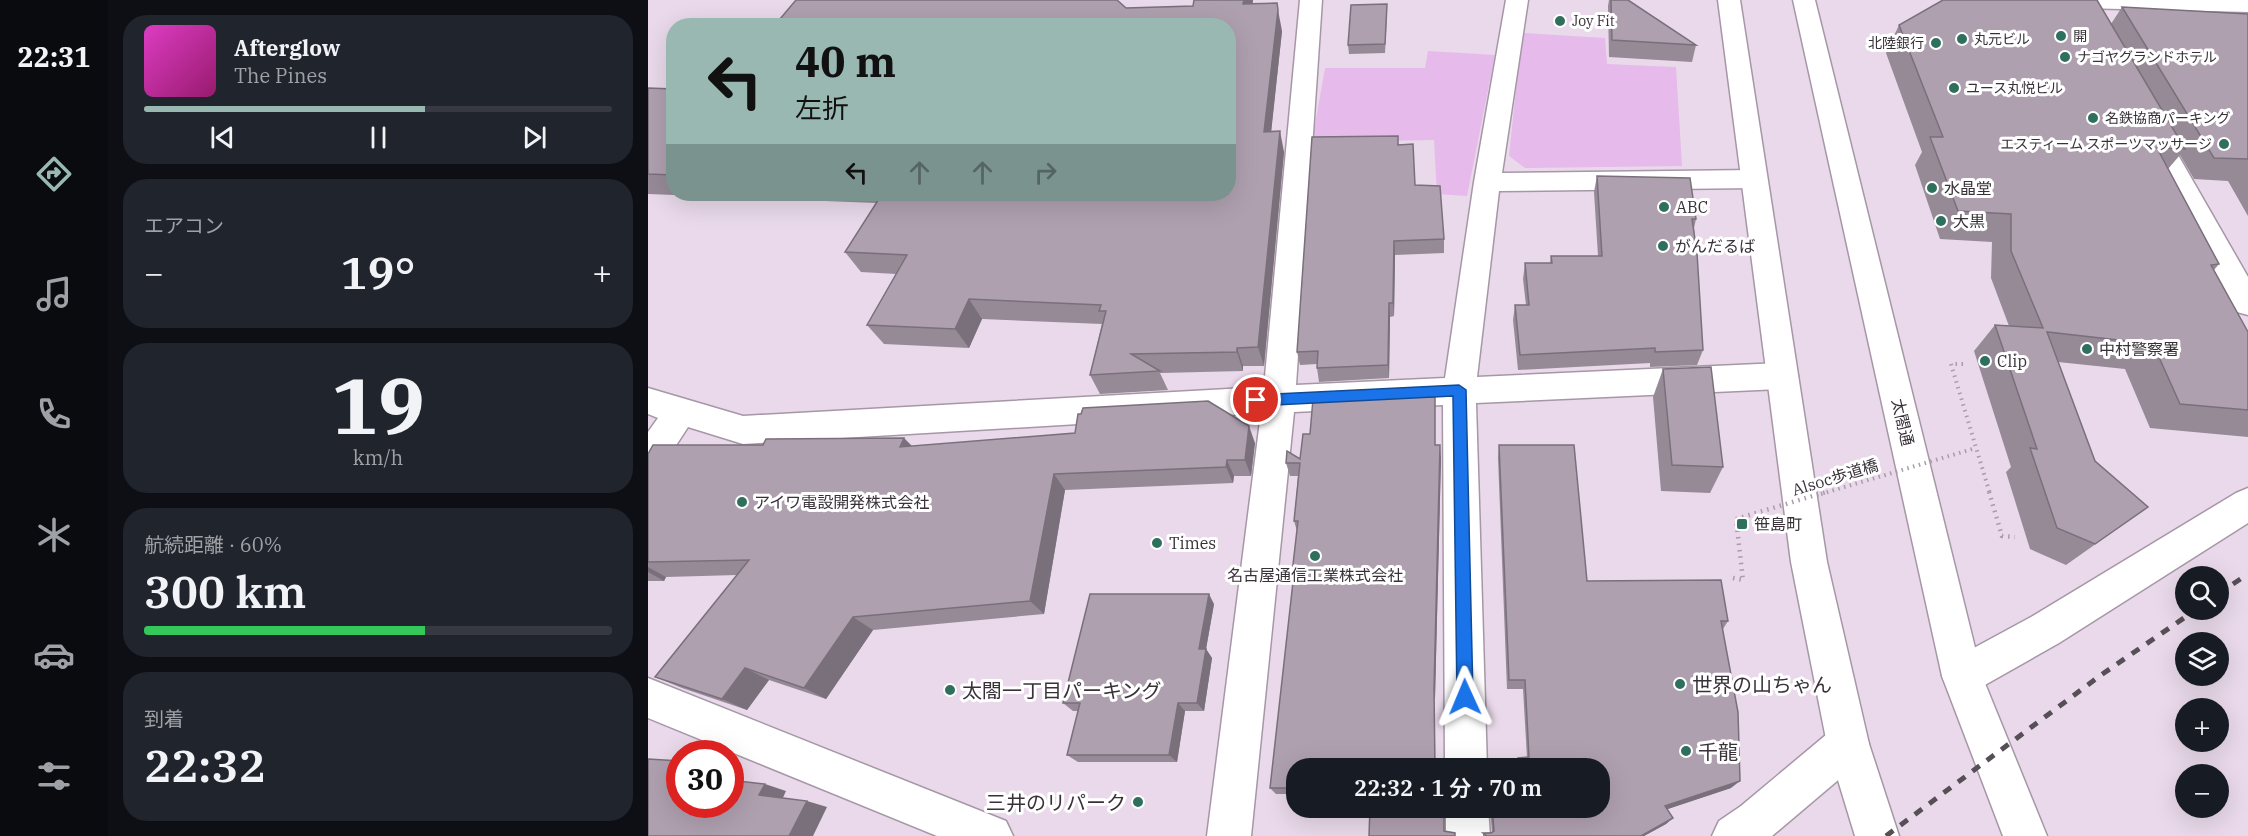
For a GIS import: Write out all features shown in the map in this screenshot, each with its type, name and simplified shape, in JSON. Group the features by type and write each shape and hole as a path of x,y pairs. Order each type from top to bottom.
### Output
{"street":[{"path":"1229,836 1279,399 1311,0"},
{"path":"1466,758 1459,390 1487,182 1517,0"},
{"path":"1729,0 1809,562 1848,744 1876,836"},
{"name":"太閤通","path":"1804,0 1962,676 2025,836"},
{"path":"2037,0 2248,5"},
{"path":"2078,2 2094,30"},
{"path":"2134,101 2248,304"},
{"path":"1487,182 1754,179"},
{"path":"648,400 743,430 1279,399 1782,376"},
{"path":"648,460 681,411"},
{"path":"1962,676 2045,630 2248,504"},
{"path":"648,698 992,836"},
{"path":"1734,836 1756,821 1848,744"},
{"path":"1467,818 1468,836"}],"path":[{"path":"1963,364 1951,364 2002,536 2015,537"},
{"name":"Alsoc歩道橋","path":"1733,578 1743,580 1736,519 1976,448"}],"shaded area":[{"path":"1522,33 1605,38 1607,64 1676,67 1682,166 1525,168 1509,156"},
{"path":"1428,51 1495,55 1467,196 1437,194 1434,140 1312,142 1325,68 1425,68"}],"building":[{"path":"796,0 1117,0 1126,8 1193,6 1194,0 1244,0 1243,4 1277,3 1264,132 1280,131 1258,347 1237,348 1237,352 1131,354 1160,371 1090,375 1106,311 1099,311 1101,305 969,299 955,329 867,325 907,255 845,252 878,201 1236,201 1236,18 781,18"},
{"path":"1611,0 1628,0 1696,45 1612,40"},
{"path":"1943,0 2097,0 2185,149 2157,148 2219,264 2211,265 2248,332 2248,410 2180,404 2153,344 2047,332 2095,461 2148,507 2095,544 2057,528 2030,448 2037,449 1995,325 2043,328 2011,251 2011,214 1958,211 1930,137 1943,137 1899,25"},
{"path":"1387,4 1385,44 1348,45 1351,5"},
{"path":"2122,7 2248,14 2248,159 2214,158"},
{"path":"648,88 666,89 666,175 648,174"},
{"path":"1398,136 1398,145 1413,144 1415,185 1440,186 1444,239 1394,241 1393,303 1389,303 1388,365 1317,368 1318,351 1297,352 1312,137"},
{"path":"1597,176 1690,178 1696,219 1692,219 1697,253 1703,350 1655,352 1655,348 1520,355 1515,305 1529,305 1525,263 1552,263 1551,256 1602,256"},
{"path":"1711,367 1723,467 1672,465 1663,369"},
{"path":"1435,397 1435,445 1440,445 1434,689 1435,758 1286,758 1286,788 1270,788 1298,521 1294,521 1300,463 1286,463 1287,451 1300,459 1303,434 1310,434 1313,399"},
{"path":"1208,401 1249,426 1245,460 1227,460 1226,467 1054,474 1030,601 853,617 804,688 745,668 722,699 655,677 749,560 648,562 648,454 653,445 763,445 766,439 904,438 900,447 1075,433 1078,414 1081,414 1083,408"},
{"path":"1499,445 1574,445 1587,581 1721,580 1728,621 1721,621 1738,712 1740,781 1665,806 1673,818 1641,836 1487,836 1483,833 1494,831 1493,818 1610,818 1610,758 1518,758 1529,757 1525,680 1509,680"},
{"path":"1090,594 1209,594 1199,649 1206,649 1197,703 1178,703 1169,755 1067,755 1080,703 1063,703"},
{"path":"648,759 666,760 666,818 744,818 744,782 765,784 759,795 807,801 789,836 648,836"},
{"path":"1370,818 1444,818 1444,831 1455,833 1455,836 1369,836"}],"railway":[{"path":"2229,587 2248,574"},
{"path":"1886,836 2101,675 2181,620"}],"place":[{"name":"Joy Fit","path":"1560,21"},
{"name":"開","path":"2061,36"},
{"name":"丸元ビル","path":"1962,39"},
{"name":"北陸銀行","path":"1936,43"},
{"name":"ナゴヤグランドホテル","path":"2065,57"},
{"name":"ユース丸悦ビル","path":"1954,88"},
{"name":"名鉄協商パーキング","path":"2093,118"},
{"name":"エスティーム スポーツマッサージ","path":"2224,144"},
{"name":"水晶堂","path":"1932,188"},
{"name":"ABC","path":"1664,207"},
{"name":"大黒","path":"1941,221"},
{"name":"がんだるば","path":"1663,246"},
{"name":"中村警察署","path":"2087,349"},
{"name":"Clip","path":"1985,361"},
{"name":"アイワ電設開発株式会社","path":"742,502"},
{"name":"笹島町","path":"1742,524"},
{"name":"Times","path":"1157,543"},
{"name":"名古屋通信工業株式会社","path":"1315,556"},
{"name":"世界の山ちゃん","path":"1680,684"},
{"name":"太閤一丁目パーキング","path":"950,690"},
{"name":"千龍","path":"1686,751"},
{"name":"三井のリパーク","path":"1138,802"}],"route":[{"path":"1256,400 1459,390 1465,697"}]}
